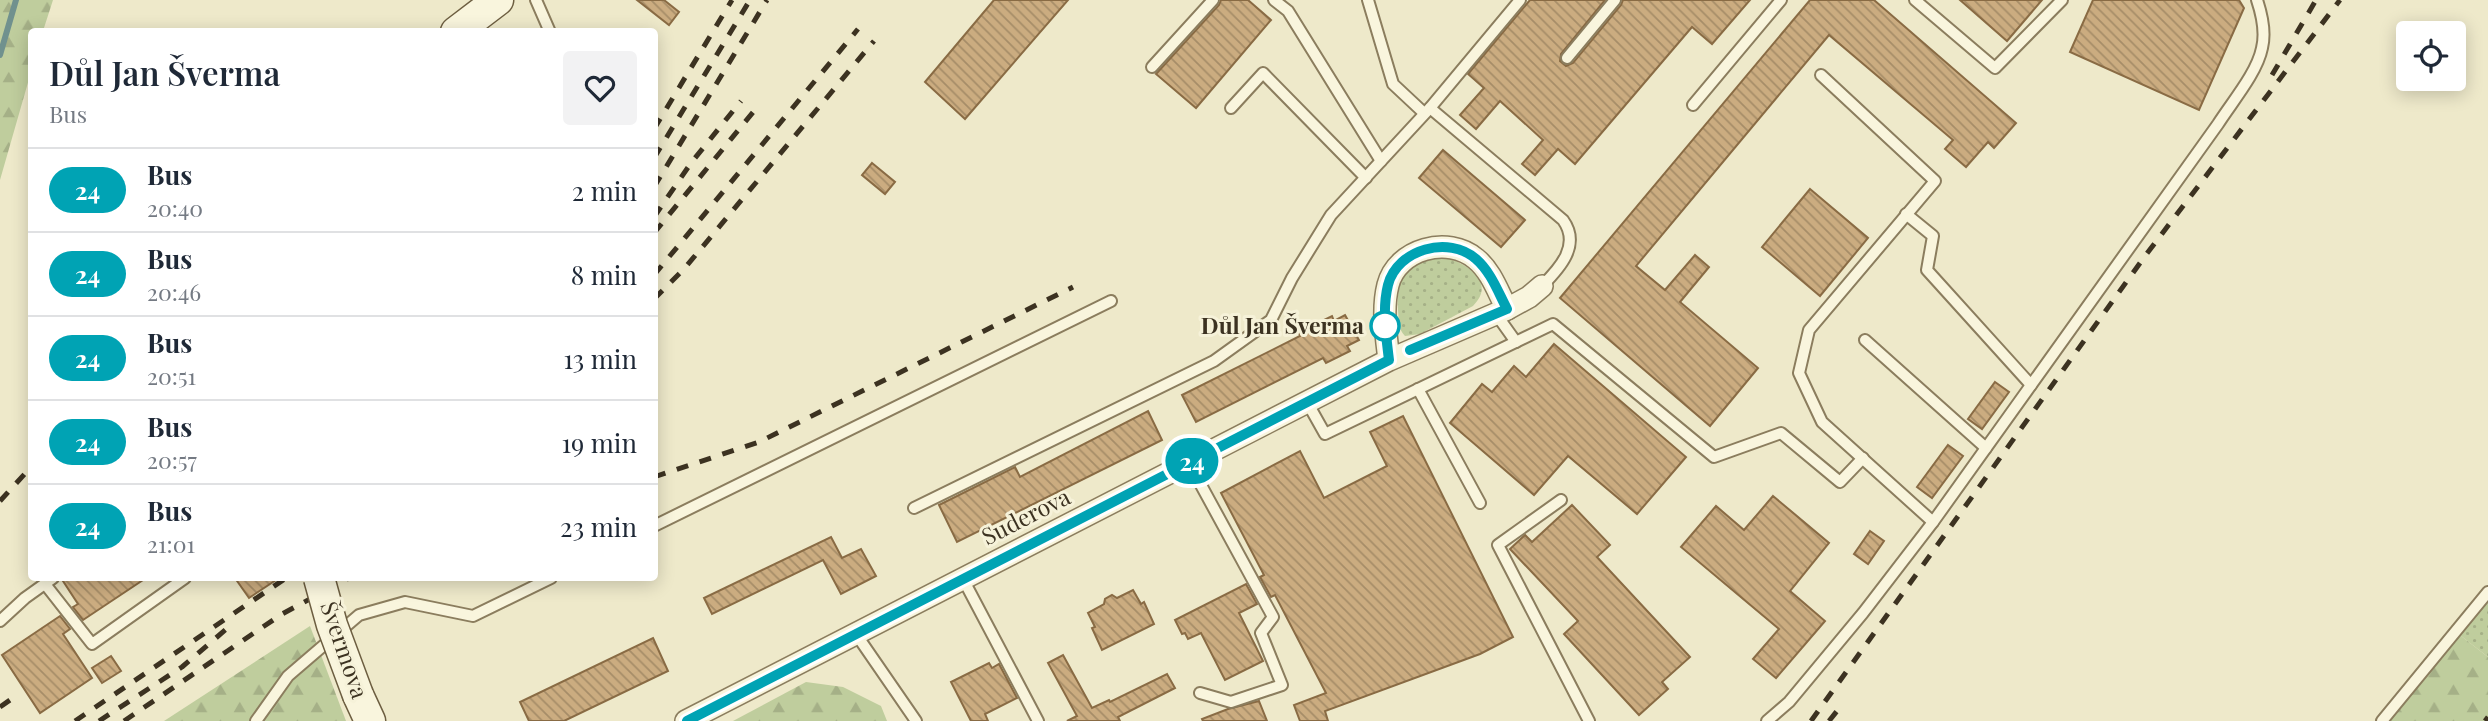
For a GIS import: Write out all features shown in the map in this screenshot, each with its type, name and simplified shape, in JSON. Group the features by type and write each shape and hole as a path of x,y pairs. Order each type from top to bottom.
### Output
{"street":[{"path":"461,28 498,0"},
{"path":"1389,360 1385,326 1388,284 1398,265 1418,252 1448,248 1470,255 1489,273 1501,311"},
{"name":"Suderova","path":"686,721 1389,360 1529,297 1542,286"},
{"name":"Švermova","path":"320,581 332,625 364,708"}],"lane":[{"path":"536,0 548,28"},
{"path":"1152,67 1213,0"},
{"path":"1274,0 1288,11 1381,161"},
{"path":"1368,0 1393,83 1563,220 1568,227 1570,236 1567,256 1561,267 1542,286"},
{"path":"914,508 1214,361 1271,320 1292,278 1331,215 1427,111 1520,0"},
{"path":"1567,58 1615,0"},
{"path":"1693,105 1781,0"},
{"path":"1915,0 1995,68 2062,0"},
{"path":"1767,721 1789,702 1933,522 2249,78 2263,48 2263,20 2257,0"},
{"path":"1231,108 1263,74 1366,178"},
{"path":"1821,75 1935,181 1809,330 1799,373 1822,422 1933,522"},
{"path":"1906,214 1933,236 1927,271 2031,385"},
{"path":"658,524 1111,301"},
{"path":"1501,311 1516,342"},
{"path":"1307,402 1325,434 1553,324 1714,457 1781,433 1840,482 1863,458"},
{"path":"1865,340 1986,448"},
{"path":"1418,389 1480,503"},
{"path":"1189,463 1273,617 1261,633 1282,685 1231,702 1200,693"},
{"path":"1560,500 1498,545 1589,721"},
{"path":"963,579 1038,721"},
{"path":"0,621 49,581 92,644 181,581"},
{"path":"256,721 288,676 359,615 405,602 473,616 545,581"},
{"path":"2382,721 2488,592"},
{"path":"856,634 916,721"}],"green space":[{"path":"0,0 53,0 44,28 28,28 28,82 0,180"},
{"path":"1443,257 1460,263 1476,274 1482,289 1480,297 1473,306 1420,334 1405,336 1400,327 1398,310 1402,279 1413,267"},
{"path":"2488,595 2488,657 2456,632"},
{"path":"310,626 346,721 164,721"},
{"path":"2456,632 2488,657 2488,721 2382,721"},
{"path":"806,682 843,687 881,706 887,721 733,721"}],"building":[{"path":"637,0 664,0 679,12 669,25"},
{"path":"994,0 1068,0 965,119 925,82"},
{"path":"1221,0 1248,0 1271,20 1196,108 1156,74"},
{"path":"1530,0 1605,0 1561,54 1560,61 1566,66 1573,63 1623,0 1750,0 1712,44 1692,27 1575,164 1558,149 1535,175 1522,164 1543,140 1500,101 1476,129 1460,115 1484,88 1468,74"},
{"path":"1810,0 1874,0 2016,123 1994,148 1988,142 1966,167 1945,149 1953,140 1829,35 1636,266 1665,290 1695,255 1709,267 1680,302 1758,368 1710,426 1560,298"},
{"path":"1960,0 2042,0 2007,41"},
{"path":"2093,0 2239,0 2244,8 2199,110 2070,52"},
{"path":"1443,150 1525,220 1501,247 1419,178"},
{"path":"872,163 895,182 885,194 862,175"},
{"path":"1810,189 1868,238 1820,296 1762,247"},
{"path":"1345,315 1359,340 1347,346 1350,351 1326,363 1323,358 1196,422 1182,395 1300,336 1299,332 1332,316 1334,321"},
{"path":"1554,344 1686,457 1637,514 1568,456 1534,495 1450,423 1482,384 1492,392 1514,366 1526,377"},
{"path":"1995,382 2009,392 1982,429 1968,419"},
{"path":"1148,411 1162,440 957,542 939,505 1015,467 1020,477"},
{"path":"1403,416 1513,637 1480,654 1325,711 1328,721 1300,721 1294,705 1326,693 1275,595 1271,597 1260,577 1264,575 1221,493 1300,451 1324,498 1387,466 1370,432"},
{"path":"1948,445 1963,456 1932,498 1917,487"},
{"path":"1773,496 1829,543 1790,591 1825,621 1776,678 1753,659 1779,629 1681,547 1716,506 1744,530"},
{"path":"1572,505 1610,545 1597,557 1690,657 1662,682 1668,689 1639,715 1564,634 1578,621 1510,549 1525,535 1532,542"},
{"path":"1870,531 1884,541 1868,564 1854,554"},
{"path":"831,537 842,558 861,549 876,576 841,594 823,560 712,614 704,598"},
{"path":"63,581 142,581 83,620 73,607 78,604"},
{"path":"237,581 274,581 249,598"},
{"path":"1246,584 1257,604 1239,613 1263,661 1225,680 1201,633 1188,639 1185,633 1182,634 1175,620"},
{"path":"1133,590 1141,604 1144,602 1154,624 1102,650 1088,613 1104,604 1105,599 1112,595 1117,598"},
{"path":"60,616 70,629 63,634 92,678 40,713 2,655"},
{"path":"653,638 668,671 564,721 529,721 520,702"},
{"path":"1063,655 1092,708 1167,674 1175,688 1118,717 1120,721 1067,721 1077,716 1048,663"},
{"path":"111,656 121,671 102,683 92,668"},
{"path":"989,663 992,668 999,664 1017,698 985,714 988,721 971,721 951,682"},
{"path":"1259,701 1267,721 1202,719 1228,709"}],"waterway":[{"path":"0,55 16,0"}],"railway":[{"path":"658,122 732,0"},
{"path":"658,151 750,0"},
{"path":"658,180 767,0"},
{"path":"2272,75 2316,0"},
{"path":"1811,721 2145,256 2340,0"},
{"path":"658,270 858,29"},
{"path":"658,295 684,269 874,41"},
{"path":"658,211 691,163 741,101"},
{"path":"658,228 754,111"},
{"path":"658,476 759,442 1073,287"},
{"path":"0,501 28,470"},
{"path":"75,721 282,581"},
{"path":"124,721 282,614 343,581"},
{"path":"99,721 182,667 231,625"},
{"path":"0,707 10,700"},
{"path":"1829,721 1837,711"},
{"path":"2485,721 2488,717"}],"bus line":[{"name":"24","path":"687,721 1389,360 1385,326 1386,296 1388,284 1398,265 1408,257 1430,248 1454,248 1475,258 1489,273 1507,309 1410,350"}],"place":[{"name":"Důl Jan Šverma","path":"1385,326"}]}
